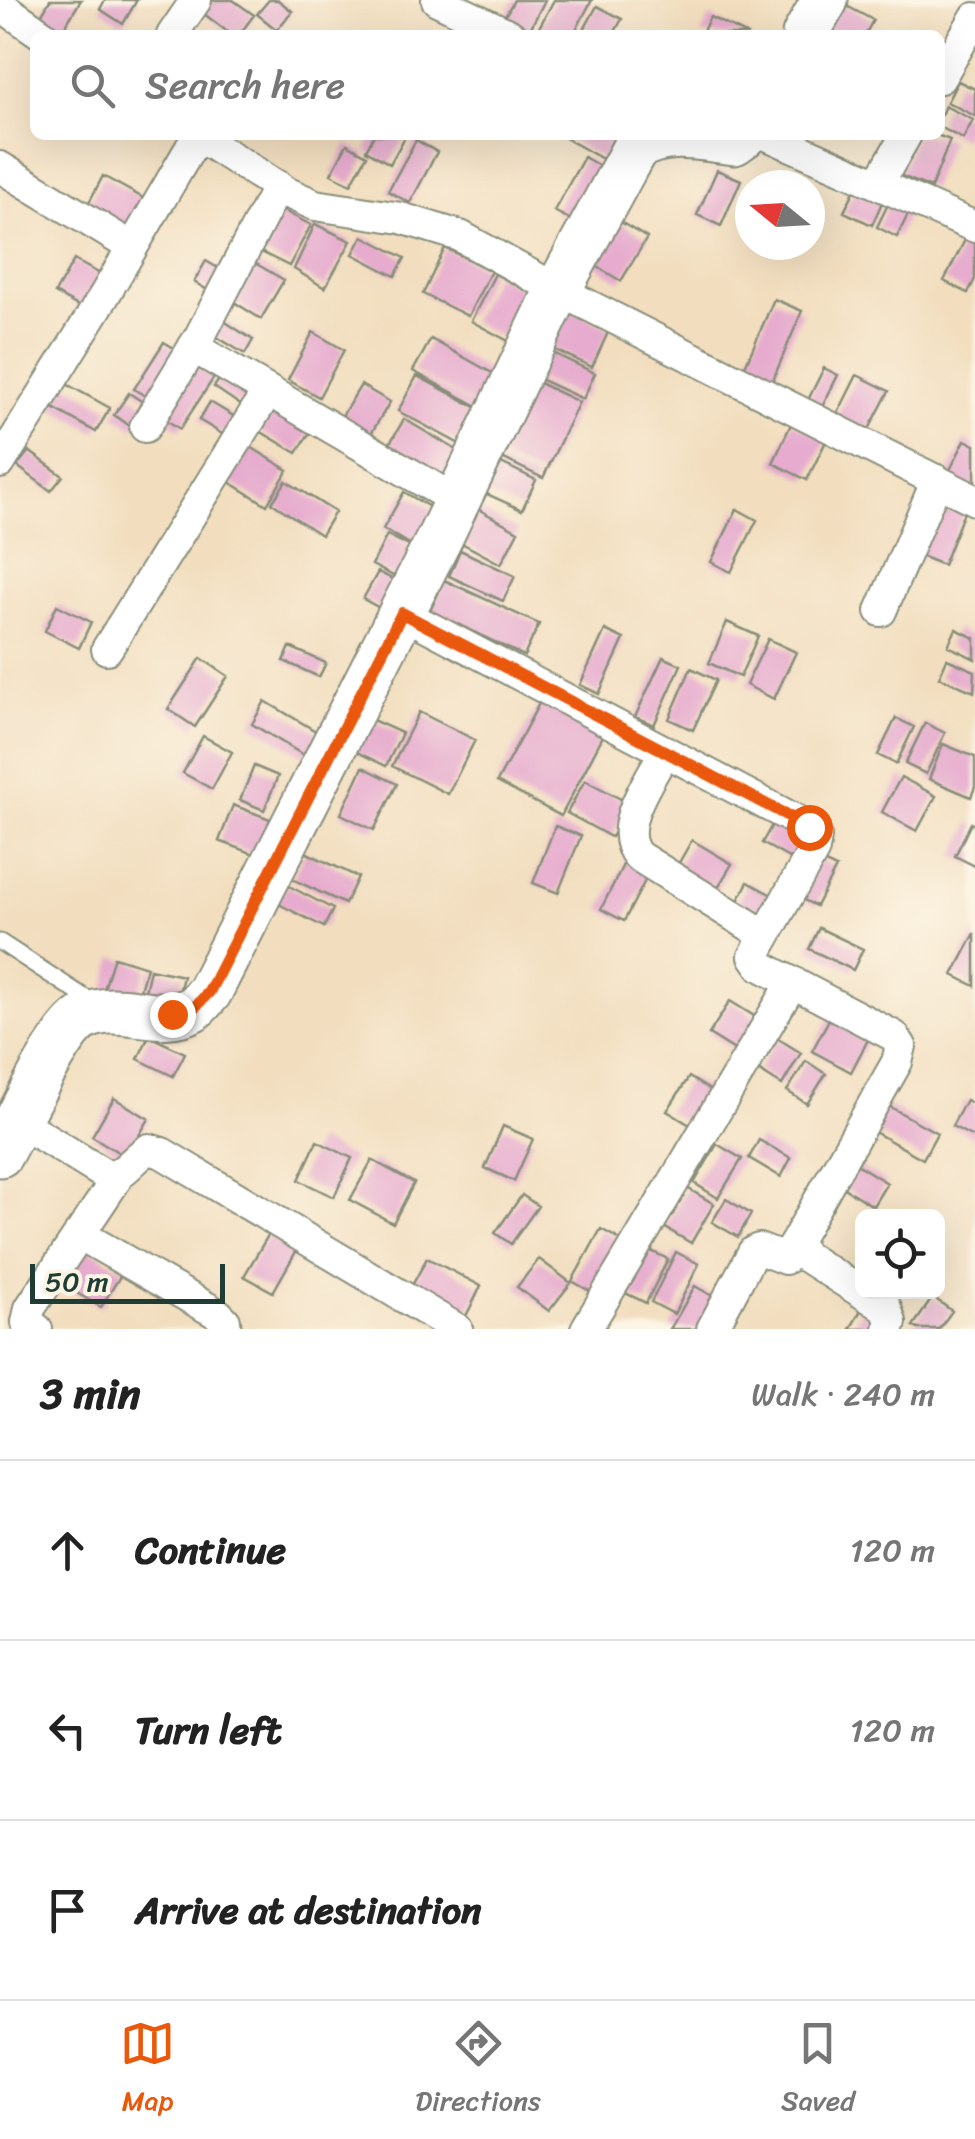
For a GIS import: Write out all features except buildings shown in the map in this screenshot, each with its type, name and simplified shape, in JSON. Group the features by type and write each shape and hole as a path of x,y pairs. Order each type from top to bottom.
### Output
{"street":[{"path":"175,30 196,0"},
{"path":"437,0 487,10 505,30"},
{"path":"808,30 825,0"},
{"path":"0,5 36,30"},
{"path":"945,69 975,18"},
{"path":"0,464 195,140"},
{"path":"206,140 315,205 400,218 460,236 558,290 975,500"},
{"path":"118,1176 108,1177 9,1137 65,1036 83,1017 106,1011 172,1014 193,1009 209,992 402,613 558,290 635,148 648,140"},
{"path":"778,140 975,227"},
{"path":"878,184 903,140"},
{"path":"0,166 132,247"},
{"path":"145,427 193,347 278,186"},
{"path":"193,347 457,501"},
{"path":"106,649 268,391"},
{"path":"881,611 937,480"},
{"path":"402,613 809,827 816,837 814,850 754,956 761,966 894,1036 901,1046 897,1062 785,1259 759,1249 753,1252 712,1329"},
{"path":"664,751 632,819 628,832 630,847 638,856 764,934"},
{"path":"586,1329 793,982"},
{"path":"37,1329 27,1322 27,1314 118,1176 149,1149 162,1153 457,1329"},
{"path":"80,1234 218,1314 226,1322 226,1329"},
{"path":"796,1241 803,1255 886,1308 889,1329"}],"lane":[{"path":"0,942 106,1011"}],"route":[{"path":"172,1014 193,1009 209,992 402,613 809,827"}]}
